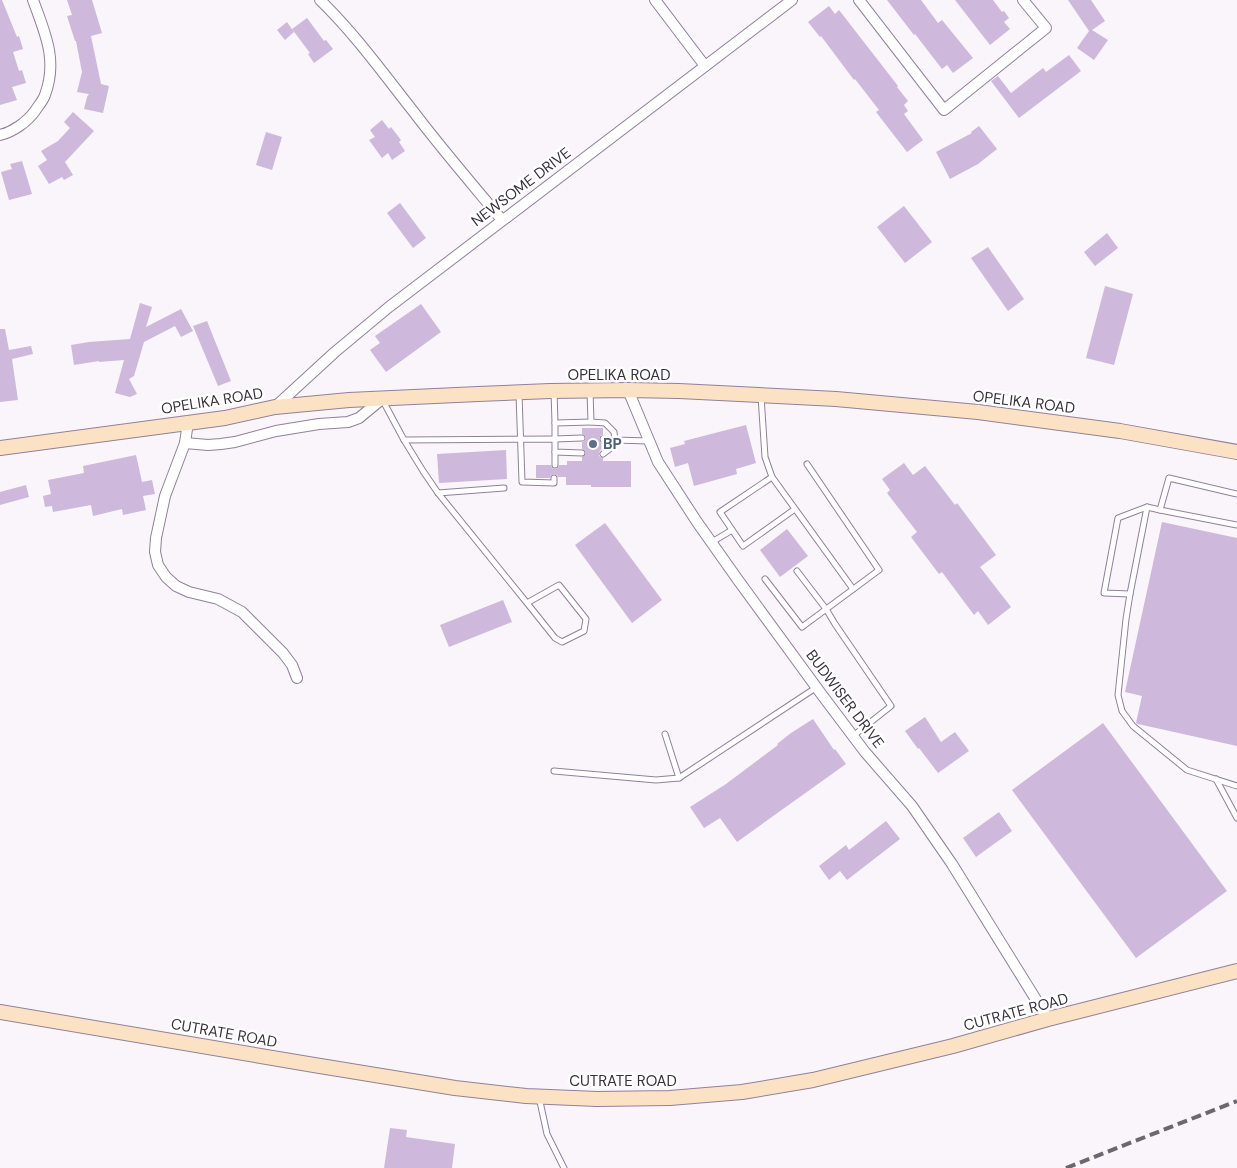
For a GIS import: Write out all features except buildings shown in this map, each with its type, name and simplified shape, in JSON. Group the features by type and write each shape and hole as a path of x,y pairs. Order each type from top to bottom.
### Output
{"street":[{"path":"0,135 29,120 45,96 52,70 48,42 34,0"},
{"path":"320,0 339,18 370,55 502,220"},
{"path":"655,0 705,66"},
{"name":"NEWSOME DRIVE","path":"275,407 382,312 792,0"},
{"path":"858,0 944,110 1046,28 1023,0"},
{"name":"OPELIKA ROAD","path":"0,448 225,418 275,407 349,400 554,391 628,390 836,399 978,412 1120,431 1237,452"},
{"name":"BUDWISER DRIVE","path":"628,390 658,462 738,580 817,688 865,752 912,806 952,864 1048,1020"},
{"path":"185,443 222,444 276,431 319,424 348,422 359,418 382,399"},
{"path":"188,422 185,443 165,496 156,538 158,565 166,577 176,586 189,592 218,599 242,612 283,653 292,665 297,678"},
{"name":"CUTRATE ROAD","path":"0,1012 455,1088 539,1097 597,1099 670,1098 742,1092 840,1074 953,1046 1237,970"}],"lane":[{"path":"554,391 554,465"},
{"path":"590,391 592,422"},
{"path":"518,393 522,482 554,483 554,478"},
{"path":"761,395 765,457 772,476 853,589"},
{"path":"382,399 404,440 438,493 555,638 562,642 584,631 586,618 559,584 527,602"},
{"path":"555,423 605,423 614,432 615,440 612,448 603,454"},
{"path":"404,440 582,438"},
{"path":"603,439 649,442"},
{"path":"555,452 582,453"},
{"path":"765,579 802,627 879,570 807,464"},
{"path":"772,476 720,512 732,530 744,546 796,509"},
{"path":"1160,510 1170,478 1237,494"},
{"path":"438,493 504,488"},
{"path":"1147,507 1126,619 1118,696 1122,711 1133,726 1187,770 1237,786"},
{"path":"1130,594 1104,593 1118,518 1147,507 1237,525"},
{"path":"712,542 732,530"},
{"path":"797,571 826,609 890,706 853,736"},
{"path":"554,771 656,780 679,778 817,688"},
{"path":"665,734 679,778"},
{"path":"1216,778 1237,818"},
{"path":"539,1097 547,1134 564,1168"}],"railway":[{"path":"1066,1168 1237,1101"}],"place":[{"name":"BP","path":"593,444"}]}
